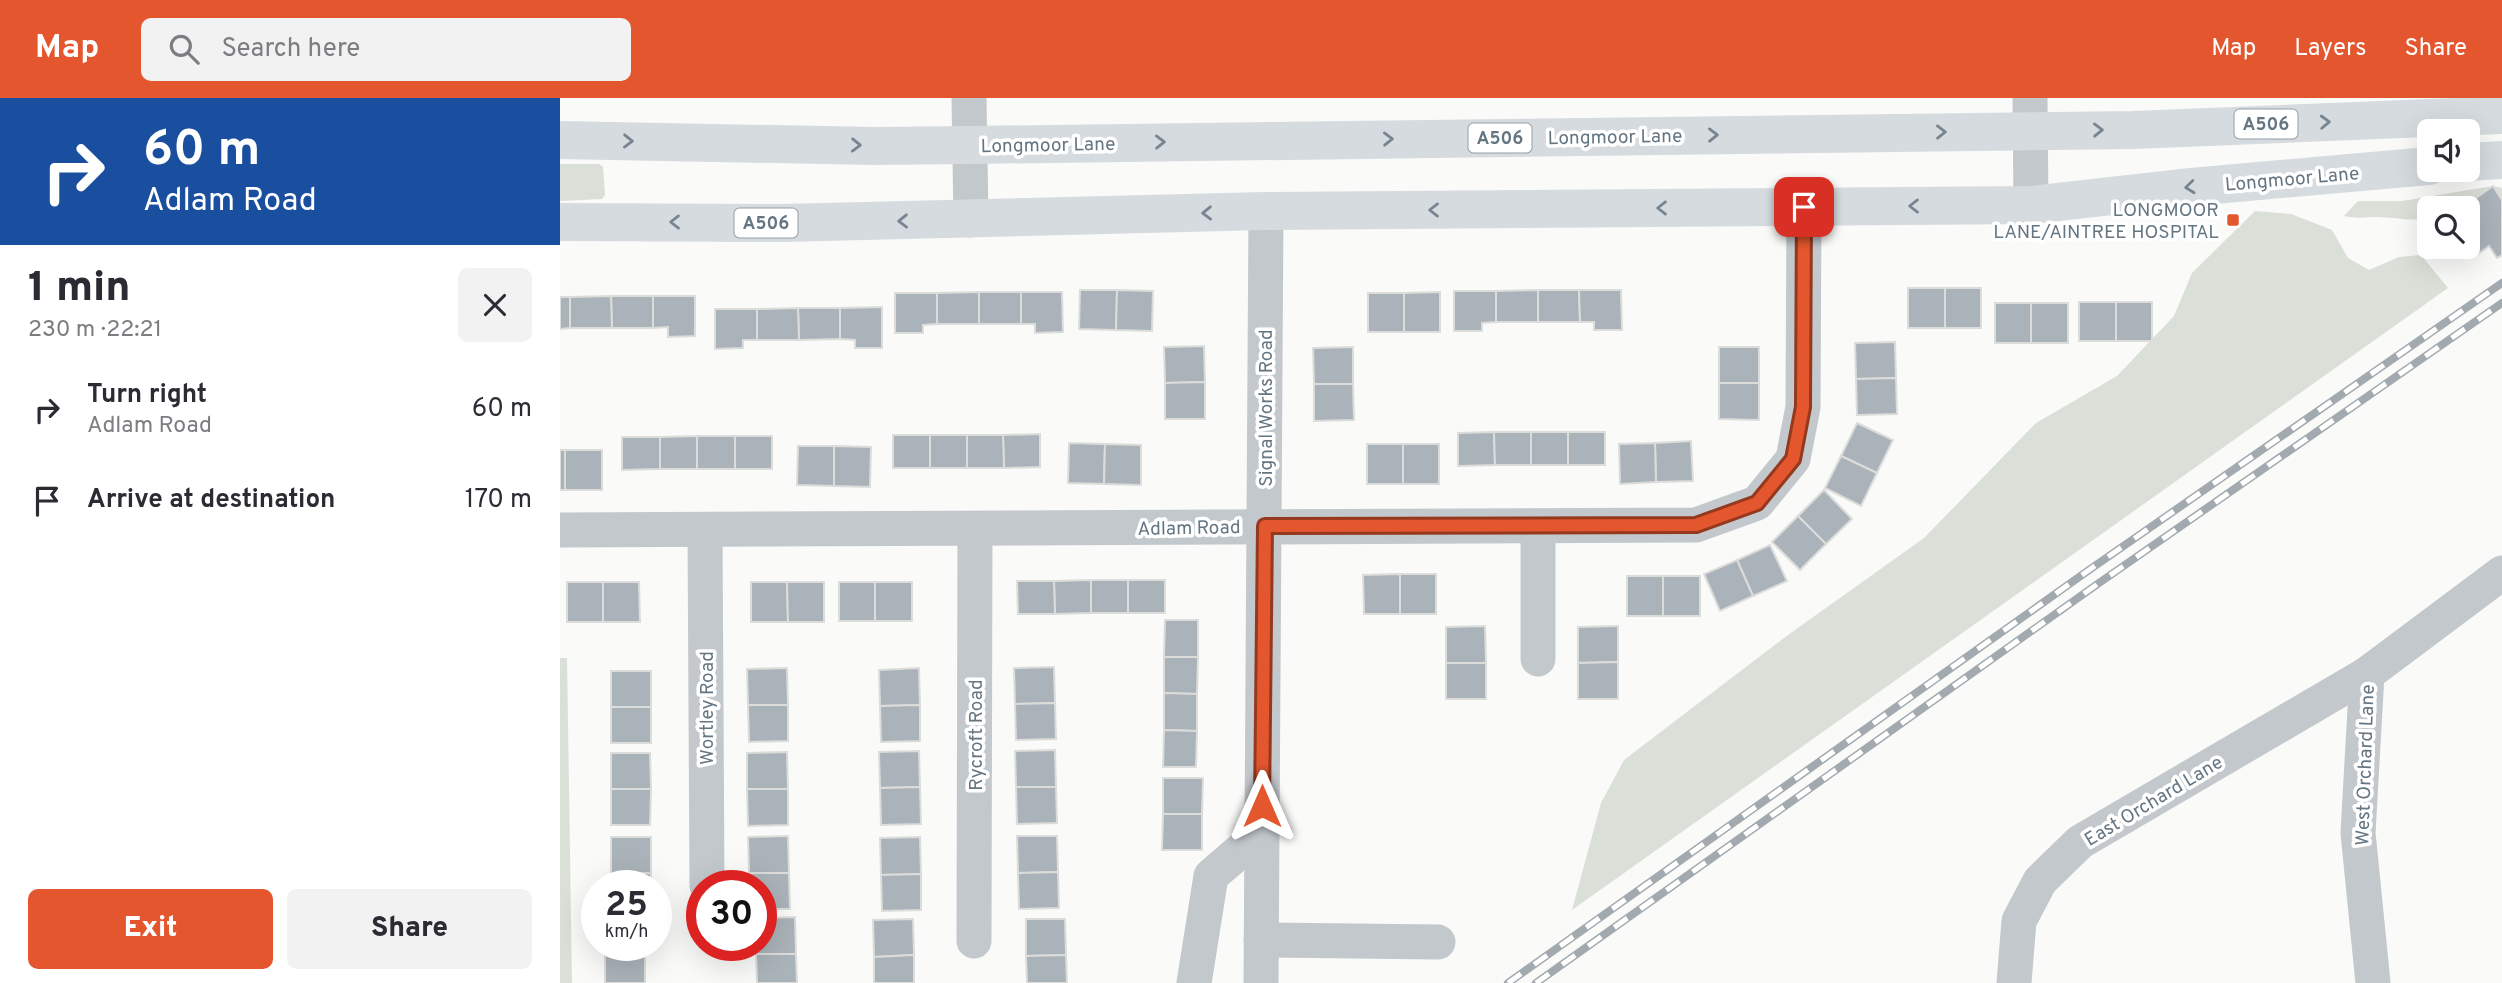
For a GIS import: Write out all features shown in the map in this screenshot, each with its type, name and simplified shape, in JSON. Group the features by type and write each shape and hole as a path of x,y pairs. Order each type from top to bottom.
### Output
{"main road":[{"name":"Longmoor Lane","path":"560,140 874,146 969,145 2030,114 2134,130 2502,115"},
{"path":"2480,162 2502,160"},
{"name":"Longmoor Lane","path":"560,222 783,223 1266,211 2031,205 2191,187 2417,167"}],"street":[{"path":"969,98 971,220"},
{"path":"2030,114 2031,205"},
{"name":"Adlam Road","path":"560,530 1696,525 1757,503 1793,459 1803,407 1804,207"},
{"name":"Signal Works Road","path":"1261,983 1266,211"},
{"path":"1538,527 1538,659"},
{"name":"Rycroft Road","path":"974,942 975,529"},
{"name":"Wortley Road","path":"705,531 707,870"},
{"name":"West Orchard Lane","path":"2373,983 2358,833 2367,674 2502,573"},
{"name":"East Orchard Lane","path":"2014,983 2019,921 2040,881 2080,842 2367,674"},
{"path":"1194,983 1211,876 1262,832"},
{"path":"1261,940 1438,942"}],"shaded area":[{"path":"560,164 599,164 603,167 605,195 602,199 560,201"},
{"path":"2493,186 2502,188 2502,200 2493,187 2480,196 2432,196"},
{"path":"2417,199 2417,219 2344,216 2358,201"},
{"path":"2255,211 2291,214 2332,230 2348,258 2369,270 2399,257 2417,255 2417,259 2424,259 2448,288 1572,910 1601,803 1624,760 1788,635 1924,538 2036,423 2117,376 2174,316 2192,273"},
{"path":"560,658 567,658 572,983 560,983"}],"building":[{"path":"2493,186 2502,200 2502,255 2497,258 2489,246 2480,253 2479,196"},
{"path":"1908,288 1945,288 1945,328 1908,328"},
{"path":"1945,288 1981,288 1981,328 1945,328"},
{"path":"1080,290 1117,290 1116,330 1079,329"},
{"path":"1117,290 1153,291 1152,331 1116,330"},
{"path":"1538,290 1579,290 1580,322 1538,322"},
{"path":"1538,290 1538,322 1496,322 1496,291"},
{"path":"1579,290 1621,290 1622,330 1594,330 1594,322 1580,322"},
{"path":"1454,291 1496,291 1496,322 1482,323 1482,331 1454,331"},
{"path":"979,292 1021,292 1021,324 979,324"},
{"path":"979,292 979,324 937,324 937,293"},
{"path":"1021,292 1062,292 1063,332 1035,333 1035,324 1021,324"},
{"path":"1440,292 1440,332 1404,332 1404,293"},
{"path":"895,293 937,293 937,324 923,325 923,333 895,333"},
{"path":"1368,293 1404,293 1404,332 1368,332"},
{"path":"611,296 653,296 653,328 612,328"},
{"path":"611,296 612,328 570,328 570,297"},
{"path":"653,296 695,296 695,336 668,337 668,327 653,328"},
{"path":"560,297 570,297 570,328 560,329"},
{"path":"2079,302 2116,302 2116,341 2079,341"},
{"path":"2116,302 2152,302 2152,341 2116,341"},
{"path":"1995,303 2031,303 2031,343 1995,343"},
{"path":"2031,303 2068,303 2068,343 2031,343"},
{"path":"882,307 882,348 855,348 855,340 840,339 840,308"},
{"path":"798,308 840,308 840,339 799,340"},
{"path":"798,308 799,340 757,340 757,309"},
{"path":"715,309 757,309 757,340 743,340 743,348 715,349"},
{"path":"1895,342 1896,378 1856,379 1855,343"},
{"path":"1204,346 1205,382 1165,383 1164,347"},
{"path":"1353,347 1353,384 1314,384 1313,348"},
{"path":"1719,347 1759,347 1759,383 1719,383"},
{"path":"1896,378 1897,414 1857,415 1856,379"},
{"path":"1205,382 1205,419 1165,419 1165,383"},
{"path":"1719,383 1759,383 1759,420 1719,419"},
{"path":"1314,384 1353,384 1354,420 1314,421"},
{"path":"1857,423 1893,440 1877,473 1841,456"},
{"path":"1494,432 1495,465 1458,466 1458,433"},
{"path":"1494,432 1531,432 1531,465 1495,465"},
{"path":"1531,432 1568,432 1568,465 1531,465"},
{"path":"1568,432 1605,432 1605,465 1568,465"},
{"path":"1040,434 1040,467 1004,468 1003,435"},
{"path":"893,435 930,435 930,468 893,468"},
{"path":"930,435 967,435 967,468 930,468"},
{"path":"967,435 1003,435 1004,468 967,468"},
{"path":"697,436 697,469 660,469 660,437"},
{"path":"697,436 735,436 735,469 697,469"},
{"path":"735,436 772,436 772,469 735,469"},
{"path":"622,437 660,437 660,469 622,470"},
{"path":"1691,441 1693,481 1656,482 1655,443"},
{"path":"1069,443 1105,444 1104,484 1068,483"},
{"path":"1655,443 1656,482 1620,484 1619,444"},
{"path":"1105,444 1141,445 1141,485 1104,484"},
{"path":"1367,444 1403,444 1403,484 1367,484"},
{"path":"1403,444 1439,444 1439,484 1403,484"},
{"path":"798,446 834,446 834,486 797,485"},
{"path":"834,446 871,447 870,487 834,486"},
{"path":"560,450 565,450 565,490 560,490"},
{"path":"565,450 602,450 602,490 565,490"},
{"path":"1841,456 1877,473 1861,506 1825,488"},
{"path":"1824,490 1852,519 1826,544 1798,516"},
{"path":"1798,516 1826,544 1800,570 1772,542"},
{"path":"1770,545 1787,581 1753,596 1737,560"},
{"path":"1737,560 1753,596 1720,611 1704,574"},
{"path":"1400,574 1436,574 1436,614 1400,614"},
{"path":"1400,574 1400,614 1364,614 1363,575"},
{"path":"1627,576 1663,576 1663,616 1627,616"},
{"path":"1663,576 1700,576 1700,616 1663,616"},
{"path":"1091,580 1091,613 1055,614 1054,581"},
{"path":"1091,580 1128,580 1128,613 1091,613"},
{"path":"1128,580 1165,580 1165,613 1128,613"},
{"path":"1017,581 1054,581 1055,614 1018,614"},
{"path":"567,582 603,582 603,622 567,622"},
{"path":"603,582 639,582 640,622 603,622"},
{"path":"751,582 787,582 788,622 751,622"},
{"path":"787,582 824,582 824,622 788,622"},
{"path":"839,582 875,582 875,621 839,621"},
{"path":"875,582 912,582 912,621 875,621"},
{"path":"1165,620 1198,620 1198,657 1164,657"},
{"path":"1485,626 1486,663 1446,663 1446,627"},
{"path":"1618,626 1618,662 1578,663 1578,627"},
{"path":"1164,657 1198,657 1197,694 1164,693"},
{"path":"1618,662 1618,699 1578,699 1578,663"},
{"path":"1446,663 1486,663 1486,699 1446,699"},
{"path":"1054,667 1055,703 1015,704 1014,668"},
{"path":"787,668 788,705 748,705 747,669"},
{"path":"919,668 920,705 880,706 879,670"},
{"path":"611,671 651,671 651,707 611,707"},
{"path":"1164,693 1197,694 1197,731 1164,730"},
{"path":"1055,703 1056,739 1016,740 1015,704"},
{"path":"748,705 788,705 788,741 749,742"},
{"path":"920,705 920,741 881,742 880,706"},
{"path":"611,707 651,707 651,743 611,743"},
{"path":"1164,730 1197,731 1196,767 1163,767"},
{"path":"1055,750 1056,787 1016,787 1015,751"},
{"path":"919,751 920,787 880,788 879,752"},
{"path":"787,752 788,789 747,789 747,753"},
{"path":"611,753 650,753 651,789 611,789"},
{"path":"1163,778 1203,778 1202,814 1163,814"},
{"path":"920,787 921,824 881,825 880,788"},
{"path":"1016,787 1056,787 1057,823 1017,824"},
{"path":"611,789 651,789 650,825 611,825"},
{"path":"747,789 788,789 788,825 748,826"},
{"path":"1163,814 1202,814 1202,850 1162,850"},
{"path":"788,836 789,873 749,870 748,837"},
{"path":"1017,836 1057,836 1058,872 1018,873"},
{"path":"611,837 651,837 651,870 611,870"},
{"path":"920,837 921,874 881,875 880,838"},
{"path":"1058,872 1059,908 1019,909 1018,873"},
{"path":"777,873 789,873 790,909 777,909"},
{"path":"921,874 921,910 882,911 881,875"},
{"path":"795,917 796,954 777,954 777,918"},
{"path":"913,919 914,955 874,957 873,920"},
{"path":"1026,919 1065,919 1066,955 1026,956"},
{"path":"777,954 796,954 797,983 757,983 756,961 777,961"},
{"path":"914,955 914,983 874,983 874,957"},
{"path":"1066,955 1067,983 1027,983 1026,956"},
{"path":"605,961 645,961 645,983 605,983"}],"railway":[{"path":"1508,983 2089,570 2502,283"},
{"path":"1536,983 2099,583 2502,303"}],"place":[{"name":"LONGMOOR LANE/AINTREE HOSPITAL","path":"2233,220"}],"route":[{"path":"1262,806 1265,526 1696,525 1757,503 1793,459 1803,407 1804,207"}]}
